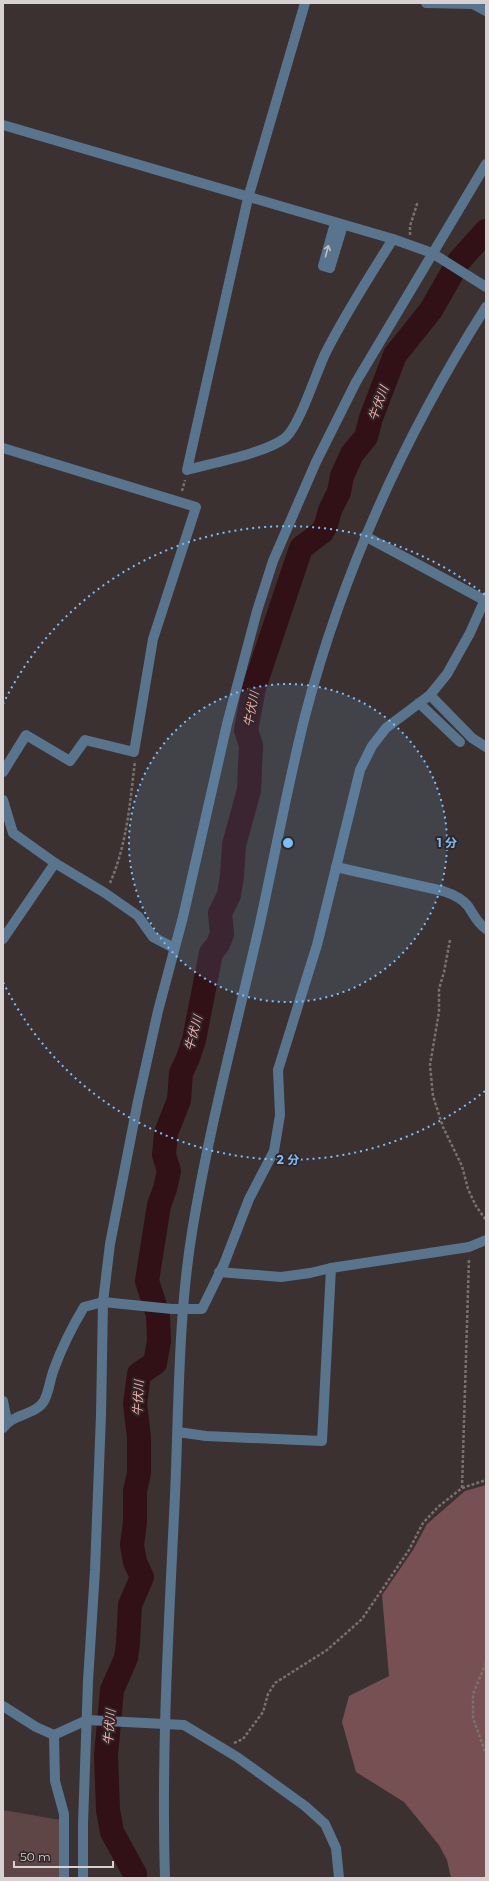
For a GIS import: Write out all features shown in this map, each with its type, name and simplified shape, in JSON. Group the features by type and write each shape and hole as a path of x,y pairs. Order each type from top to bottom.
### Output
{"street":[{"path":"305,3 248,198 187,470 257,451 277,443 286,437 294,426 325,355 352,302 393,239"},
{"path":"426,3 473,4 486,11"},
{"path":"3,125 248,198 393,239 435,255 486,286"},
{"path":"83,1878 83,1824 88,1720 88,1681 102,1415 103,1302 110,1244 138,1101 174,948 183,917 227,724 257,611 273,562 289,522 334,425 356,382 435,255 486,164"},
{"path":"165,1878 165,1723 184,1310 192,1228 213,1124 306,715 334,621 365,536 414,432 457,353 486,307"},
{"path":"3,448 196,507 153,639 134,752 85,740 70,761 26,734 3,772"},
{"path":"3,1401 5,1424 36,1408 44,1402 54,1370 69,1332 84,1307 103,1302 184,1310 202,1309 224,1264 249,1199 274,1151 280,1115 278,1070 317,945 360,770 372,746 386,728 430,695 447,674 485,603 365,536"},
{"path":"430,695 472,738 486,747"},
{"path":"419,703 460,742"},
{"path":"3,800 13,834 55,863 105,892 138,916 154,937 174,948"},
{"path":"3,939 55,863"},
{"path":"336,867 443,891 456,896 467,905 476,920 486,929"},
{"path":"219,1272 281,1277 469,1247 486,1240"},
{"path":"178,1432 206,1436 322,1441 331,1268"},
{"path":"3,1706 36,1727 54,1734 88,1720 184,1725 223,1749 305,1806 325,1824 336,1848 339,1878"},
{"path":"54,1734 55,1781 64,1814 64,1878"}],"path":[{"path":"411,246 410,226 418,200"},
{"path":"179,502 187,470"},
{"path":"105,892 116,868 127,833 136,756 134,752"},
{"path":"450,940 439,990 439,1012 430,1065 433,1096 443,1127 462,1166 468,1189 476,1206 486,1220"},
{"path":"462,1488 469,1247"},
{"path":"223,1749 243,1739 263,1712 268,1694 275,1683 327,1650 362,1619 409,1550 423,1523 438,1507 462,1488 486,1480"},
{"path":"486,1663 474,1694 473,1718 486,1754"}],"shaded area":[{"path":"486,1485 486,1878 451,1878 447,1860 439,1845 404,1802 356,1772 342,1722 349,1696 389,1676 382,1595 413,1550 427,1524 465,1491"},
{"path":"3,1810 60,1820 60,1878 3,1878"}],"waterway":[{"name":"牛伏川","path":"135,1878 135,1874 112,1832 108,1810 106,1755 112,1690 126,1658 130,1605 142,1577 135,1562 132,1545 135,1522 135,1491 139,1473 139,1437 135,1404 139,1374 155,1363 159,1341 158,1315 147,1281 159,1205 165,1189 169,1171 164,1155 166,1133 179,1100 181,1073 194,1040 211,953 218,944 222,934 220,913 229,895 234,845 249,790 251,745 246,730 254,688 301,548 322,532 326,525 330,510 339,492 342,476 352,454 366,437 371,418 395,355 431,310 459,261 486,231"}]}
